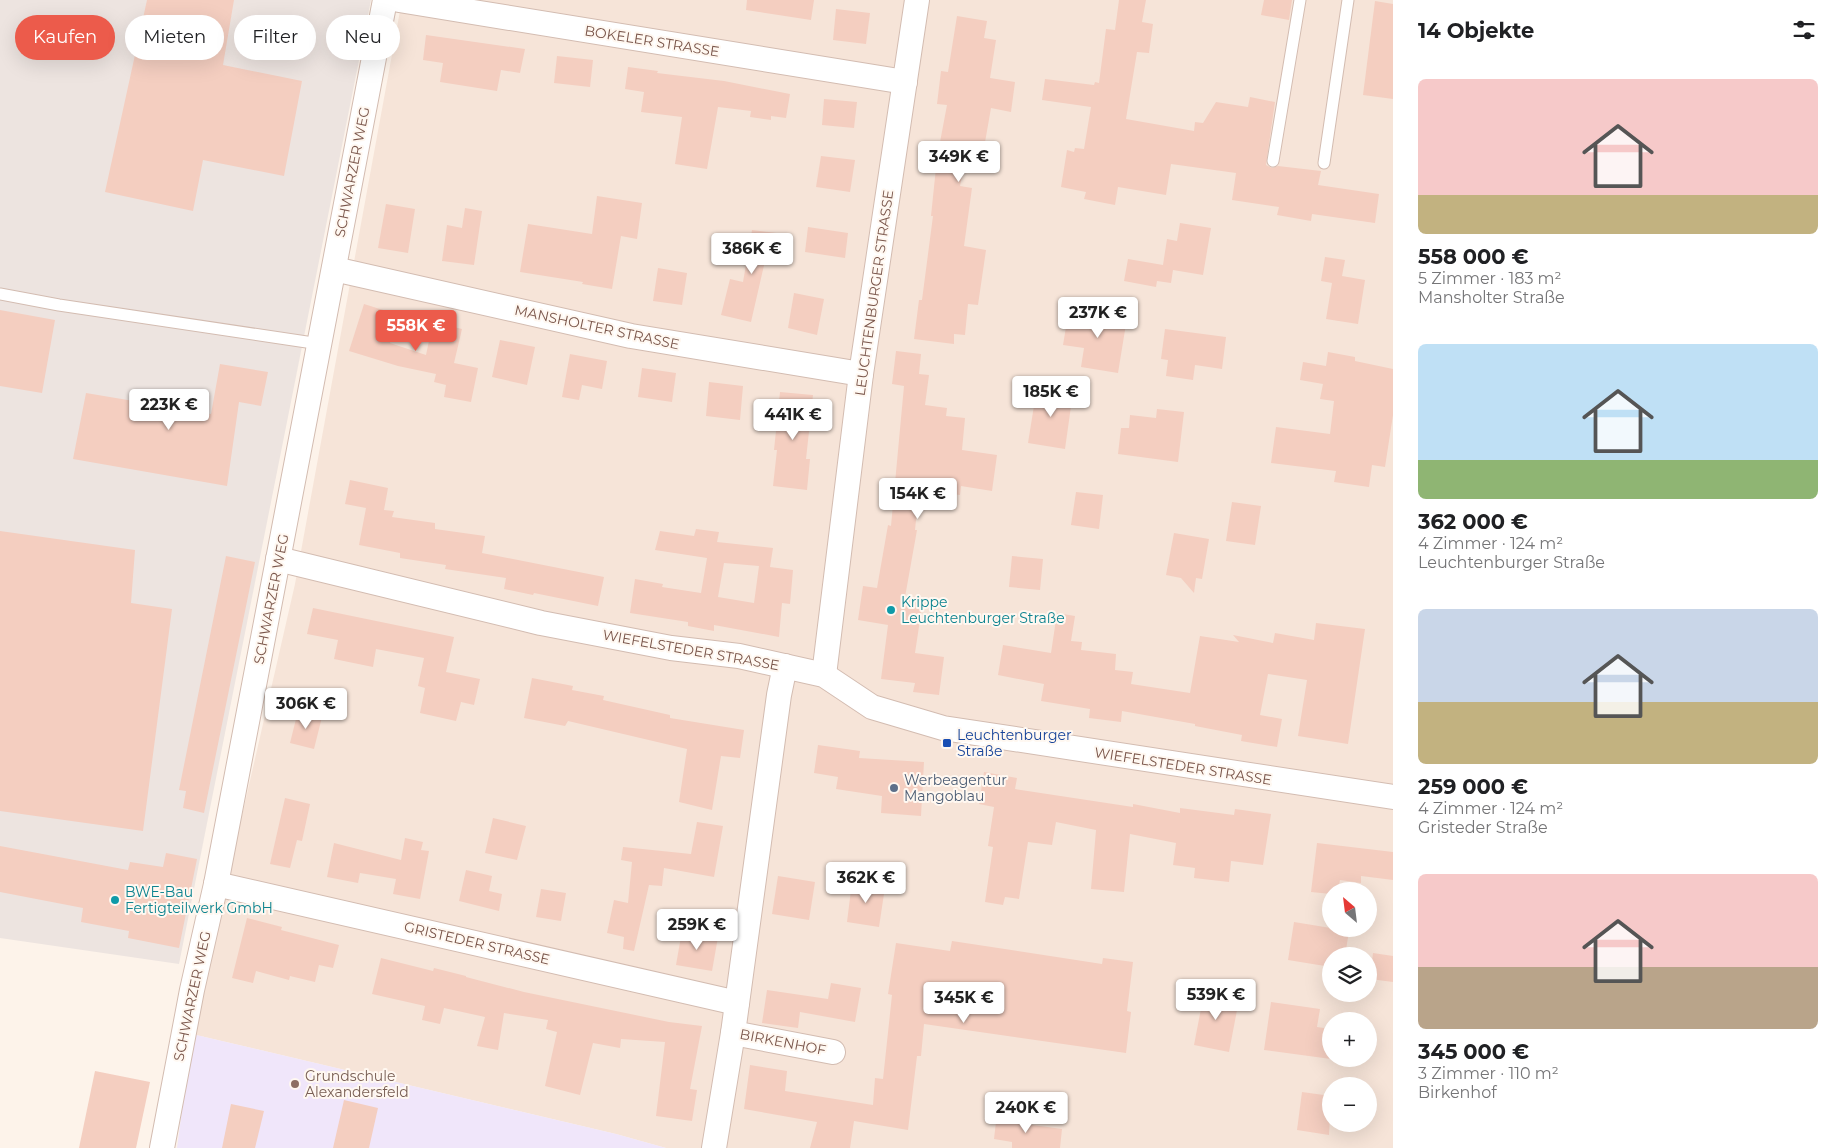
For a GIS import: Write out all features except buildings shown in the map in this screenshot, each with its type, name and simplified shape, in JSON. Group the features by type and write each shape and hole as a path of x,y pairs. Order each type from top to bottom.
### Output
{"street":[{"name":"SCHWARZER WEG","path":"162,1148 192,990 216,884 384,0"},
{"name":"BOKELER STRASSE","path":"399,0 905,82"},
{"name":"LEUCHTENBURGER STRASSE","path":"824,675 862,374 917,0"},
{"name":"MANSHOLTER STRASSE","path":"334,269 630,336 862,374"},
{"name":"WIEFELSTEDER STRASSE","path":"278,559 541,622 671,648 739,656 824,675 872,707 943,728 1393,797"},
{"path":"714,1148 733,1033 778,695 785,666"},
{"name":"GRISTEDER STRASSE","path":"216,884 737,1003"},
{"name":"BIRKENHOF","path":"733,1033 833,1052"}],"lane":[{"path":"1273,161 1300,0"},
{"path":"1324,163 1348,0"},
{"path":"0,294 59,305 320,344"}],"shaded area":[{"path":"0,0 371,0 368,15 326,15 326,60 359,60 179,964 0,938"},
{"path":"402,0 1393,0 1393,1148 666,1148 616,1134 192,1034 295,584 391,60 400,60 399,15"},
{"name":"Grundschule Alexandersfeld","path":"192,1034 616,1134 666,1148 177,1148"}],"place":[{"name":"Krippe Leuchtenburger Straße","path":"891,610"},
{"name":"Leuchtenburger Straße","path":"947,743"},
{"name":"Werbeagentur Mangoblau","path":"894,788"},
{"name":"BWE-Bau Fertigteilwerk GmbH","path":"115,900"},
{"name":"Grundschule Alexandersfeld","path":"295,1084"}]}
